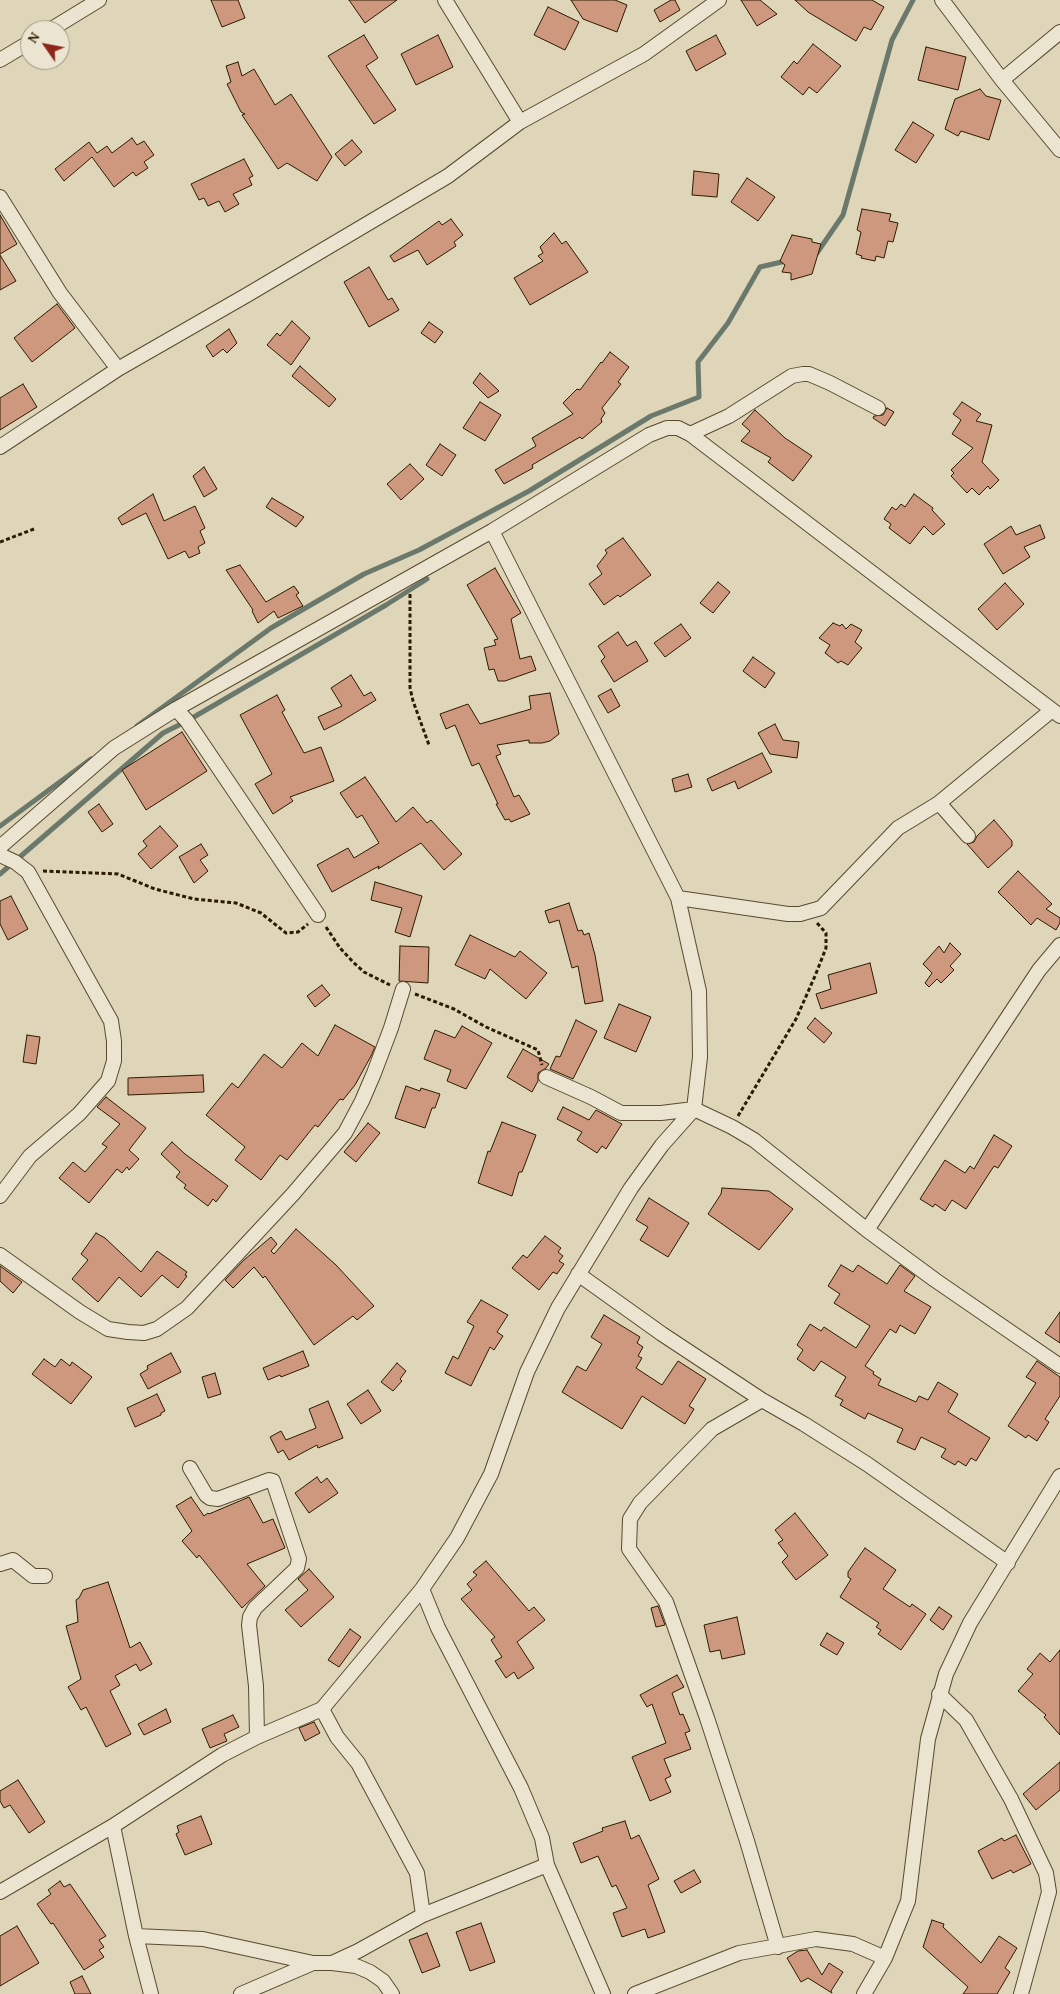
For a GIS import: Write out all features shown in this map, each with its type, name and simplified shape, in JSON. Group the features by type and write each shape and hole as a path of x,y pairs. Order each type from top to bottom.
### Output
{"street":[{"path":"66,20 99,0"},
{"path":"446,0 520,122"},
{"path":"0,447 118,369 448,176 520,122 644,54 719,0"},
{"path":"942,0 1002,80 1060,150"},
{"path":"1002,80 1060,32"},
{"path":"0,60 20,48"},
{"path":"0,197 60,293 118,369"},
{"path":"690,434 729,416 792,376 803,374 809,374 830,383 878,408"},
{"path":"0,847 114,748 176,710 492,532 649,435 667,428 678,428 690,434 1056,713 939,803 898,828 821,908 809,913 788,914 678,898"},
{"path":"0,1892 114,1826 222,1755 257,1737 322,1709 422,1589 457,1538 491,1474 527,1372 558,1308 631,1188 662,1145 694,1109 700,1057 699,991 678,898 492,532"},
{"path":"176,710 187,721 318,915"},
{"path":"939,803 968,836"},
{"path":"0,856 15,862 28,872 111,1021 114,1041 114,1060 108,1081 80,1114 30,1156 0,1196"},
{"path":"867,1230 1039,970 1060,945"},
{"path":"0,1255 80,1312 108,1329 128,1332 144,1332 157,1329 187,1308 293,1194 345,1133 374,1074 397,1012 403,989"},
{"path":"546,1077 621,1113 661,1113 694,1109 732,1127 754,1140 867,1230 934,1280 1060,1366"},
{"path":"578,1274 662,1334 762,1400 867,1464 1008,1563"},
{"path":"762,1400 712,1429 640,1503 630,1519 629,1549 666,1602 719,1756 778,1946"},
{"path":"190,1468 206,1495 210,1498 218,1499 268,1480 273,1481 299,1559 297,1568 256,1608 250,1617 249,1625 256,1686 257,1737"},
{"path":"864,1994 885,1958 908,1901 928,1739 946,1674 970,1623 1060,1476"},
{"path":"0,1564 13,1560 33,1576 44,1576"},
{"path":"422,1589 438,1628 521,1788 542,1838 547,1865 603,1994"},
{"path":"939,1694 966,1720 1011,1799 1046,1873 1048,1892 1021,1994"},
{"path":"322,1709 337,1737 362,1771 417,1873 422,1914"},
{"path":"114,1826 136,1936 151,1994"},
{"path":"332,1962 358,1951 422,1914 547,1865"},
{"path":"136,1936 203,1939 313,1963 332,1962 356,1966 370,1972 383,1982 392,1994"},
{"path":"635,1994 739,1953 816,1938 853,1944 885,1958"},
{"path":"241,1994 313,1963"}],"path":[{"path":"0,542 34,529"},
{"path":"406,580 411,598 410,688 429,745"},
{"path":"28,872 52,870 118,874 155,889 194,899 236,903 261,913 286,933 298,932 318,915 340,948 364,972 454,1009 538,1050 546,1077"},
{"path":"732,1127 796,1020 826,948 826,933 809,913"}],"building":[{"path":"211,0 238,0 245,18 222,27"},
{"path":"349,0 397,0 365,23"},
{"path":"571,0 615,0 627,5 617,32 583,19"},
{"path":"671,0 675,0 680,10 660,22 654,10"},
{"path":"741,0 760,0 777,14 757,26"},
{"path":"795,0 872,0 884,7 871,30 864,27 856,41 808,12"},
{"path":"548,7 579,22 565,50 534,35"},
{"path":"364,35 378,58 366,66 396,110 374,124 328,56"},
{"path":"438,35 453,67 416,85 401,54"},
{"path":"716,35 726,54 696,71 686,51"},
{"path":"813,44 841,66 817,93 809,87 803,95 781,77 794,61 797,64"},
{"path":"926,47 966,57 958,90 918,80"},
{"path":"238,62 242,76 254,69 275,105 291,94 332,157 317,181 287,163 278,169 242,115 245,114 241,112 227,84 231,82 226,66"},
{"path":"980,89 986,96 1001,100 989,140 961,131 958,136 945,129 955,99"},
{"path":"913,122 934,135 916,163 895,150"},
{"path":"132,138 137,145 144,141 154,155 144,162 148,168 136,176 133,172 114,187 92,157 64,181 55,169 89,142 97,153 107,146 112,153"},
{"path":"352,140 362,152 345,166 335,154"},
{"path":"244,159 253,176 249,178 252,185 233,194 239,204 225,212 219,201 208,206 204,198 199,200 191,184"},
{"path":"694,171 719,174 717,197 692,195"},
{"path":"747,178 775,197 758,221 731,202"},
{"path":"862,209 891,214 889,221 898,223 893,242 888,241 884,258 876,256 875,261 861,258 862,256 856,254 861,232 857,230"},
{"path":"0,215 17,244 0,254"},
{"path":"451,219 463,235 454,242 456,246 427,265 418,250 394,262 390,256 439,221 442,225"},
{"path":"554,233 562,244 566,241 588,272 530,305 514,278 543,261 538,256 543,253 540,247"},
{"path":"792,235 812,239 812,242 821,244 812,274 791,280 791,273 782,272 785,265 780,261"},
{"path":"0,255 16,281 0,290"},
{"path":"369,267 388,300 392,298 399,310 369,327 344,282"},
{"path":"57,304 75,328 32,362 14,338"},
{"path":"292,321 310,338 291,365 267,345 277,333 280,336"},
{"path":"429,322 443,332 435,343 421,333"},
{"path":"229,329 237,343 227,353 223,349 213,357 206,346"},
{"path":"610,352 629,367 618,382 621,384 602,408 605,413 601,419 602,422 582,439 580,437 532,465 533,468 504,484 495,470 536,446 532,438 573,414 563,403 577,389 580,390"},
{"path":"300,366 336,399 329,407 292,376"},
{"path":"480,373 499,391 488,398 473,383"},
{"path":"23,384 37,407 0,430 0,398"},
{"path":"480,402 501,415 485,441 463,428"},
{"path":"962,402 981,414 976,421 992,425 982,462 999,480 990,489 988,486 979,495 972,488 967,493 951,476 954,473 951,470 973,448 952,434 961,420 953,414"},
{"path":"887,408 894,412 885,426 873,418 874,416 883,415"},
{"path":"755,410 785,438 812,456 793,481 768,462 771,458 741,441 750,431 742,424"},
{"path":"440,444 456,455 442,476 426,465"},
{"path":"410,464 424,479 401,500 387,484"},
{"path":"204,467 217,489 204,497 193,476"},
{"path":"153,494 164,521 195,506 205,528 200,531 205,543 198,547 200,553 189,558 185,551 168,559 146,513 122,525 118,518"},
{"path":"914,494 933,508 932,510 945,524 933,535 924,526 910,544 889,528 891,524 884,519 892,507 896,510 901,504 905,507"},
{"path":"272,498 304,517 296,527 266,507"},
{"path":"1040,525 1045,538 1024,547 1030,557 1003,574 984,544 1011,526 1016,535"},
{"path":"623,538 651,575 620,597 618,595 604,605 589,584 602,574 597,566 607,553 605,550"},
{"path":"240,565 266,602 294,586 299,593 296,595 303,606 278,618 274,611 258,623 253,610 226,570"},
{"path":"495,568 521,613 511,619 520,659 531,656 536,670 505,681 498,681 494,669 489,670 484,648 496,645 494,640 498,639 467,585"},
{"path":"718,582 730,592 713,613 700,603"},
{"path":"1005,583 1024,604 997,630 978,609"},
{"path":"833,623 840,626 842,624 846,629 851,624 862,630 855,642 862,648 848,665 841,661 838,663 825,653 830,645 819,638"},
{"path":"681,624 691,638 665,657 654,643"},
{"path":"618,632 627,646 636,641 648,661 614,682 601,661 605,657 598,646"},
{"path":"753,657 775,673 765,688 743,671"},
{"path":"351,675 364,696 371,692 376,700 324,730 318,717 342,706 331,688"},
{"path":"611,689 620,706 608,713 598,696"},
{"path":"550,693 559,734 550,741 542,743 529,743 529,740 497,745 501,754 496,756 514,797 519,795 530,814 511,822 509,819 505,820 496,804 498,804 479,763 472,766 455,725 446,729 440,714 468,704 480,724 531,709 529,696"},
{"path":"277,695 285,710 282,712 304,753 321,747 334,781 290,797 293,801 273,814 255,784 272,774 240,715"},
{"path":"775,724 783,740 799,742 797,758 770,754 758,733"},
{"path":"182,732 207,771 146,810 122,770"},
{"path":"762,753 772,772 738,789 735,781 712,791 707,779"},
{"path":"688,774 692,787 675,792 672,779"},
{"path":"365,777 396,822 413,807 427,823 431,820 462,854 444,870 421,843 378,869 379,866 332,892 317,865 348,848 354,858 379,843 362,815 357,818 340,793"},
{"path":"99,804 113,824 102,832 88,812"},
{"path":"994,820 1012,841 1012,846 988,868 967,844 974,842 977,836"},
{"path":"160,826 178,846 151,869 138,854 147,846 143,841"},
{"path":"201,844 208,855 200,860 208,871 194,883 179,857"},
{"path":"1018,871 1052,904 1046,909 1060,918 1060,923 1056,930 1037,918 1031,925 998,892"},
{"path":"375,882 422,896 410,937 395,932 402,908 371,900"},
{"path":"11,896 28,929 8,940 0,924 0,901"},
{"path":"569,903 578,931 582,930 584,935 589,933 603,1001 585,1004 578,966 572,968 559,920 549,923 545,911"},
{"path":"470,935 515,957 520,951 547,973 526,999 490,969 485,979 455,965"},
{"path":"950,943 961,954 950,966 954,970 941,983 937,979 929,987 925,983 932,973 923,964 939,946 944,953"},
{"path":"400,946 429,947 428,983 399,981"},
{"path":"870,963 877,993 821,1009 816,994 831,989 828,975"},
{"path":"322,985 330,995 315,1007 307,996"},
{"path":"619,1004 651,1017 636,1052 604,1038"},
{"path":"815,1018 832,1033 824,1043 807,1028"},
{"path":"576,1020 597,1031 573,1079 550,1069 556,1056 560,1057"},
{"path":"335,1025 375,1047 371,1056 355,1085 343,1100 340,1099 318,1127 315,1125 287,1160 280,1155 261,1180 235,1160 245,1147 206,1115 232,1083 238,1088 264,1054 282,1068 302,1043 318,1056"},
{"path":"462,1026 492,1043 466,1089 447,1081 451,1070 424,1059 435,1030 455,1038"},
{"path":"27,1035 40,1037 36,1064 23,1062"},
{"path":"523,1049 549,1064 538,1073 538,1081 532,1092 507,1077"},
{"path":"203,1075 204,1092 128,1095 128,1078"},
{"path":"406,1086 420,1091 421,1088 440,1094 435,1108 432,1108 425,1128 395,1118"},
{"path":"106,1097 146,1128 129,1150 139,1159 129,1170 127,1167 122,1173 117,1169 89,1203 59,1178 73,1162 85,1172 107,1147 102,1144 120,1124 97,1107"},
{"path":"563,1107 589,1120 596,1110 622,1124 606,1149 602,1146 597,1153 577,1140 582,1132 557,1119"},
{"path":"502,1122 536,1135 522,1172 519,1172 512,1196 478,1183 488,1151 490,1152"},
{"path":"368,1123 380,1133 356,1162 344,1152"},
{"path":"994,1135 1012,1146 998,1168 994,1166 966,1209 952,1200 945,1211 935,1204 933,1207 920,1199 945,1160 965,1173 970,1166 974,1169"},
{"path":"172,1142 228,1186 216,1202 213,1199 208,1206 184,1188 186,1185 176,1177 180,1172 161,1154"},
{"path":"722,1188 769,1191 793,1209 759,1250 708,1214 721,1194"},
{"path":"649,1198 689,1223 668,1257 640,1240 648,1227 636,1220"},
{"path":"296,1229 336,1265 374,1306 357,1320 353,1316 314,1345 265,1276 263,1278 254,1267 233,1288 225,1280 244,1260 271,1237 277,1244 271,1251 274,1254"},
{"path":"96,1233 105,1238 141,1272 157,1251 187,1272 185,1275 187,1276 178,1288 162,1275 141,1297 119,1277 98,1302 72,1279 88,1260 81,1254"},
{"path":"545,1236 561,1248 558,1252 563,1256 559,1261 564,1264 557,1274 553,1272 539,1290 512,1268 523,1255 527,1258"},
{"path":"841,1265 853,1272 858,1265 887,1284 900,1265 915,1276 904,1291 931,1307 915,1334 900,1325 896,1333 890,1329 865,1366 881,1379 878,1385 916,1402 919,1396 928,1400 938,1382 958,1394 948,1412 990,1438 976,1461 971,1458 966,1466 958,1461 955,1465 941,1457 946,1449 921,1437 915,1450 897,1442 903,1429 868,1413 865,1419 840,1405 843,1400 835,1396 846,1377 821,1361 814,1371 797,1359 803,1350 797,1345 810,1324 821,1331 824,1327 856,1348 870,1326 834,1303 840,1294 828,1286"},
{"path":"0,1266 22,1282 13,1293 0,1281"},
{"path":"481,1300 508,1315 497,1332 503,1336 494,1350 490,1347 471,1386 445,1373 453,1356 458,1359 474,1326 467,1322"},
{"path":"1060,1312 1060,1343 1045,1333"},
{"path":"604,1315 640,1337 637,1343 643,1347 638,1356 642,1358 636,1368 662,1385 678,1361 706,1379 689,1406 694,1409 685,1424 642,1396 622,1429 562,1392 577,1366 586,1371 602,1344 591,1337"},
{"path":"303,1351 309,1366 268,1380 263,1368"},
{"path":"171,1353 181,1372 148,1389 140,1374 148,1369 147,1366"},
{"path":"44,1359 55,1367 61,1359 70,1366 72,1362 92,1377 71,1404 32,1374"},
{"path":"1037,1361 1060,1377 1060,1396 1045,1419 1049,1422 1037,1441 1028,1435 1026,1438 1008,1426 1036,1383 1026,1377"},
{"path":"397,1363 406,1371 400,1379 402,1381 393,1391 381,1382"},
{"path":"215,1373 221,1394 208,1398 202,1377"},
{"path":"368,1390 381,1411 361,1424 347,1404"},
{"path":"157,1394 165,1411 161,1415 135,1427 127,1408"},
{"path":"328,1401 343,1438 318,1448 317,1445 289,1460 283,1450 278,1453 270,1437 281,1431 286,1440 316,1428 309,1409"},
{"path":"317,1477 321,1483 327,1478 338,1493 309,1513 295,1493"},
{"path":"191,1497 204,1516 249,1497 263,1523 273,1519 285,1548 247,1564 265,1586 242,1608 199,1555 197,1558 182,1541 192,1531 176,1506"},
{"path":"795,1513 828,1555 796,1580 782,1562 788,1556 778,1543 783,1540 775,1530"},
{"path":"865,1548 896,1570 883,1589 910,1607 912,1604 926,1614 901,1650 878,1634 881,1630 876,1627 879,1623 840,1597 851,1579 848,1577 848,1572"},
{"path":"486,1561 529,1611 534,1607 545,1620 517,1642 534,1668 518,1679 514,1672 506,1678 495,1661 502,1657 491,1640 495,1637 461,1599 472,1590 467,1584 477,1575 473,1572"},
{"path":"309,1569 334,1597 301,1627 285,1610 308,1590 298,1579"},
{"path":"108,1582 130,1648 140,1642 152,1664 140,1671 136,1664 115,1676 120,1685 110,1691 131,1734 106,1747 86,1707 81,1710 68,1687 81,1679 66,1626 78,1622 76,1600 83,1590"},
{"path":"658,1606 665,1625 656,1627 651,1608"},
{"path":"939,1607 952,1616 943,1630 930,1620"},
{"path":"737,1617 745,1654 722,1659 720,1650 710,1652 704,1625"},
{"path":"350,1629 361,1637 339,1667 328,1660"},
{"path":"827,1633 844,1643 837,1655 820,1645"},
{"path":"1060,1650 1060,1735 1044,1717 1046,1715 1018,1691 1033,1674 1027,1669 1040,1653 1050,1662"},
{"path":"677,1675 684,1687 672,1693 680,1715 683,1714 690,1731 685,1733 691,1749 664,1759 671,1776 665,1779 671,1792 650,1801 632,1757 666,1743 652,1704 647,1707 640,1695"},
{"path":"166,1709 171,1722 144,1735 138,1724"},
{"path":"233,1715 239,1727 224,1734 227,1741 210,1748 202,1729"},
{"path":"314,1722 320,1733 305,1741 299,1728"},
{"path":"1060,1762 1060,1790 1036,1810 1023,1794"},
{"path":"18,1780 45,1822 29,1833 10,1805 4,1808 0,1801 0,1791"},
{"path":"201,1816 212,1844 185,1855 176,1834 179,1832 177,1826"},
{"path":"625,1821 631,1839 639,1835 659,1879 648,1885 665,1932 648,1938 645,1929 622,1937 613,1913 627,1908 616,1885 612,1887 598,1856 581,1863 573,1843 603,1831 602,1828"},
{"path":"1016,1835 1031,1864 1013,1873 1011,1870 992,1879 978,1851 1002,1838 1004,1841"},
{"path":"694,1870 701,1882 681,1893 674,1881"},
{"path":"60,1881 64,1887 70,1884 106,1936 99,1940 104,1947 99,1950 104,1957 84,1970 53,1923 51,1924 37,1904 51,1894 48,1890"},
{"path":"932,1920 944,1924 943,1927 981,1963 999,1936 1017,1948 1005,1968 1010,1972 997,1994 963,1994 968,1987 923,1947"},
{"path":"481,1923 495,1962 470,1971 456,1932"},
{"path":"17,1926 39,1963 0,1986 0,1936"},
{"path":"427,1933 440,1966 422,1973 409,1940"},
{"path":"807,1950 822,1975 829,1963 843,1972 831,1991 832,1993 808,1978 801,1982 787,1958 798,1951"},
{"path":"82,1976 91,1994 75,1994 70,1982"}],"waterway":[{"path":"813,254 817,253 843,215 892,40 913,0"},
{"path":"137,726 271,628 364,574 419,550 529,491 651,416 699,397 698,362 728,323 760,267 786,261"},
{"path":"21,856 163,733 187,721 386,605 427,579"},
{"path":"0,826 91,759"},
{"path":"0,874 8,867"}]}
